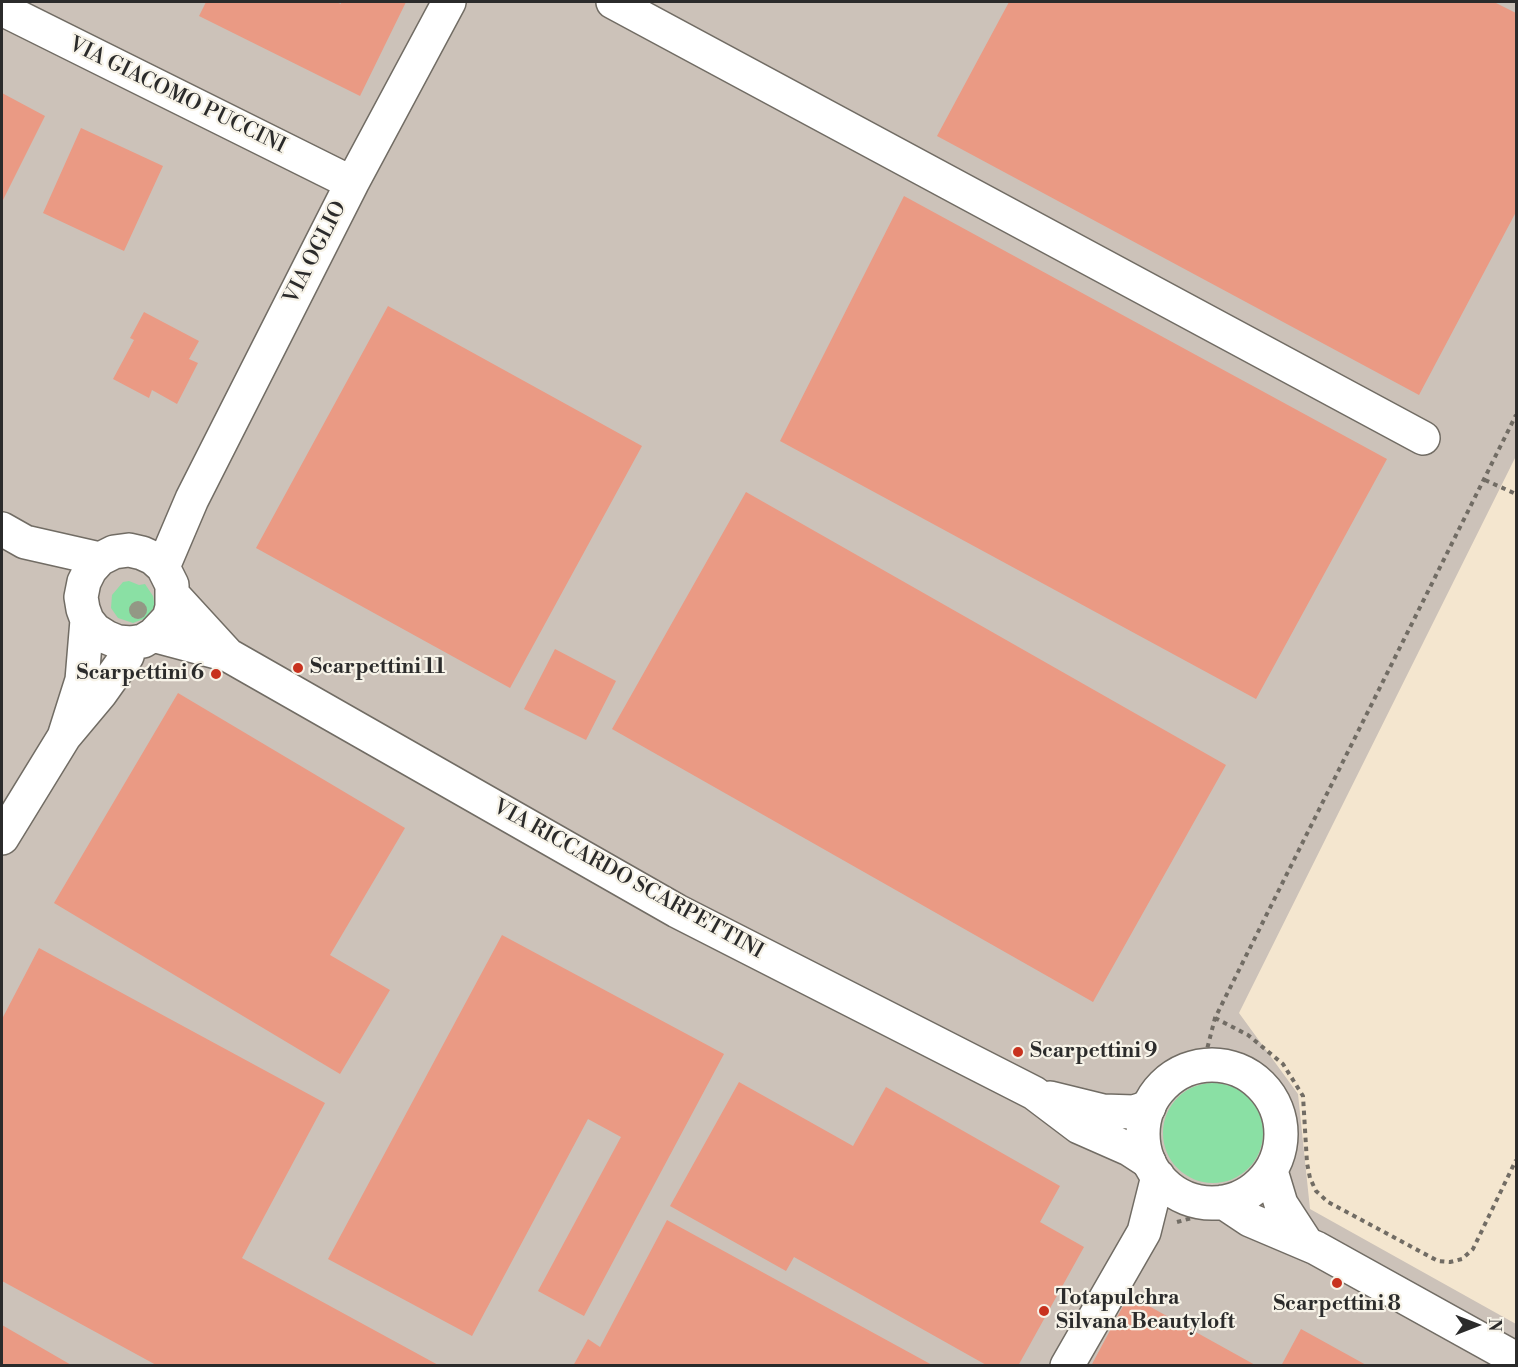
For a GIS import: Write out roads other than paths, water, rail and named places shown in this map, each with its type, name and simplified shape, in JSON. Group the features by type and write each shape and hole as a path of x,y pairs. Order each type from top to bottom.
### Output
{"street":[{"name":"VIA OGLIO","path":"168,581 188,507 352,183 449,2"},
{"path":"613,2 1423,438"},
{"name":"VIA GIACOMO PUCCINI","path":"2,9 352,183"},
{"name":"VIA OGLIO","path":"114,555 153,541 188,507"},
{"path":"2,838 64,737 142,639 162,628 169,618 168,581 153,558 142,553 114,555 13,536"},
{"path":"13,536 84,608 95,630 106,638 118,642 142,639"},
{"path":"64,737 82,680 84,582 90,570 114,555"},
{"name":"VIA RICCARDO SCARPETTINI","path":"168,581 228,655"},
{"name":"VIA RICCARDO SCARPETTINI","path":"142,639 228,655 677,911 1034,1093 1079,1127 1129,1149 1154,1169"},
{"path":"1142,1234 1206,1206 1250,1192 1271,1171 1280,1149 1278,1113 1274,1102 1259,1083 1239,1070 1221,1065 1203,1065 1180,1072 1154,1096 1145,1118 1144,1140 1154,1169 1173,1191 1206,1206 1250,1220 1307,1244 1516,1359"},
{"name":"VIA RICCARDO SCARPETTINI","path":"1034,1093 1103,1111 1134,1112 1149,1107"},
{"path":"1066,1365 1142,1234 1154,1169"},
{"path":"1271,1171 1281,1204 1307,1244"}],"place":[{"name":"Scarpettini 11","path":"298,668"},
{"name":"Scarpettini 6","path":"216,674"},
{"name":"Scarpettini 9","path":"1018,1052"},
{"name":"Scarpettini 8","path":"1337,1283"},
{"name":"Totapulchra Silvana Beautyloft","path":"1044,1311"}]}
